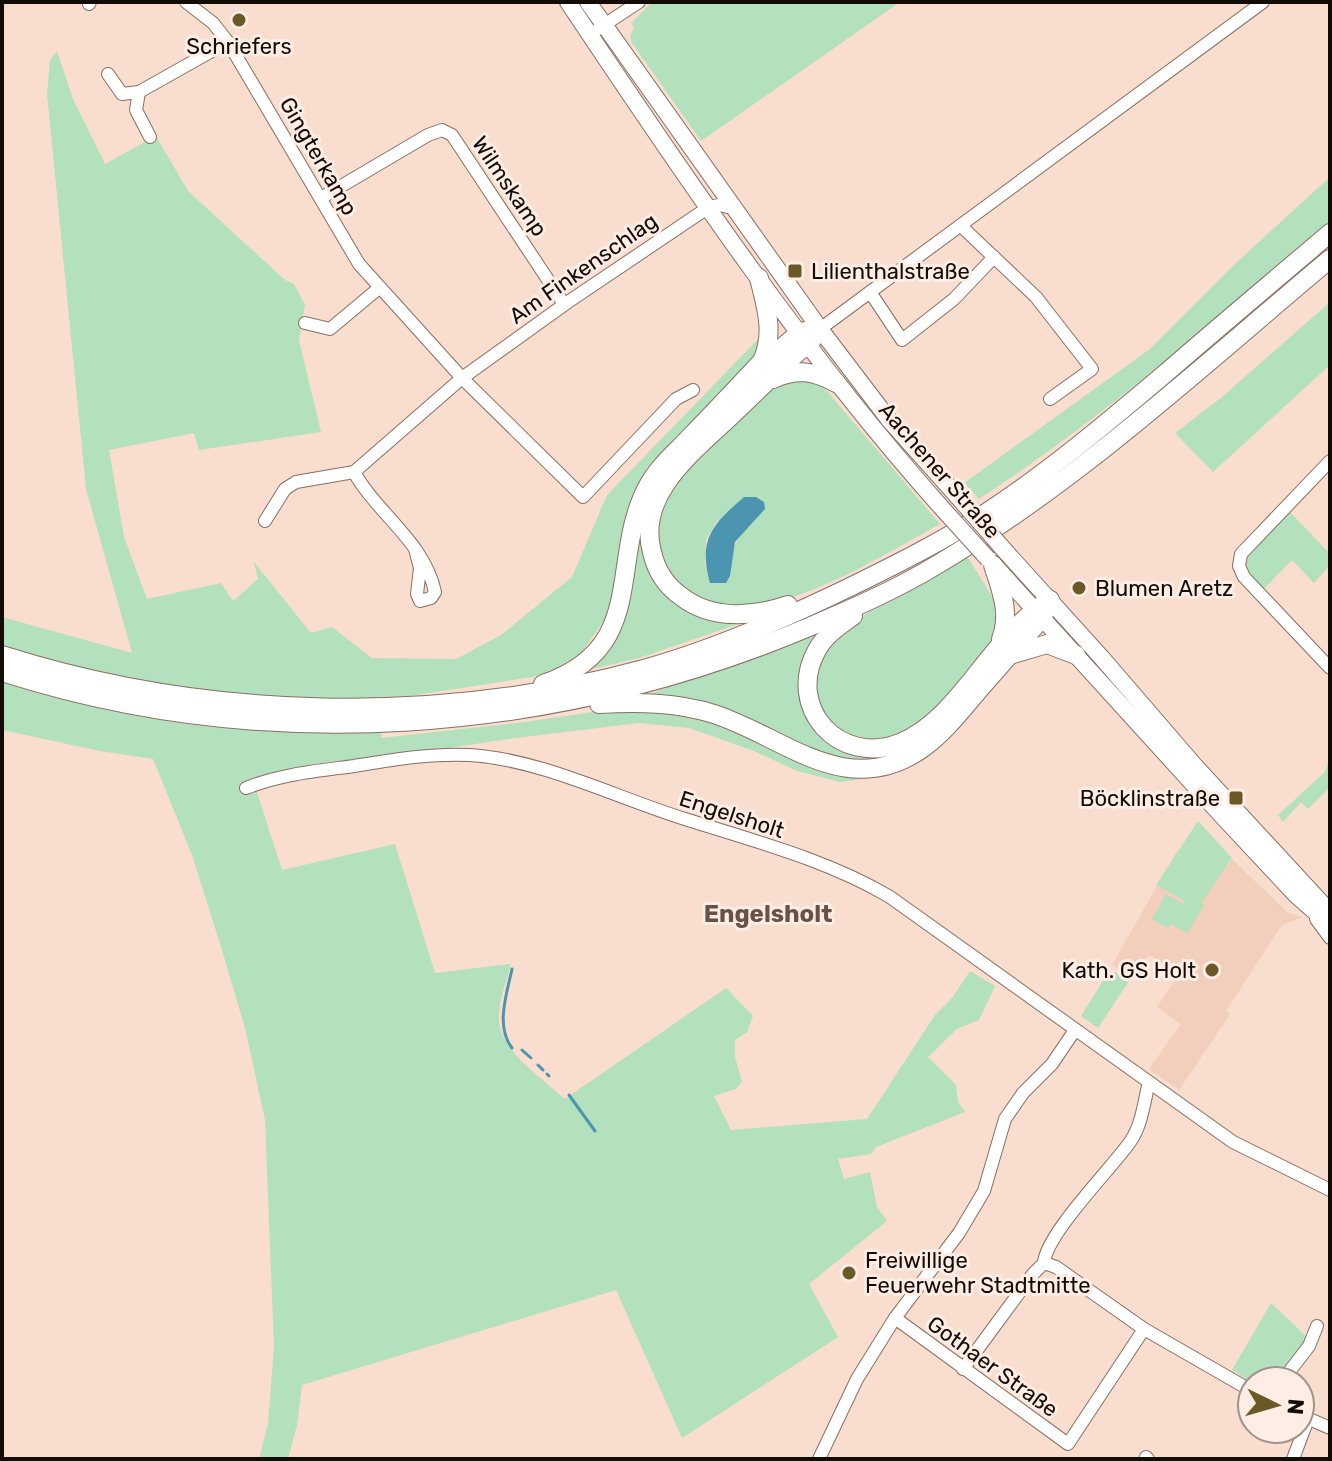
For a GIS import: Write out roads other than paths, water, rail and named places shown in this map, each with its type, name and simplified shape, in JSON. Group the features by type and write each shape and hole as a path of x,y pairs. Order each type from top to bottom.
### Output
{"highway":[{"path":"2,655 146,691 255,703 331,707 417,705 505,697 582,683 668,661 800,611 923,551 988,512 1090,437 1330,233"},
{"path":"1042,609 946,709 908,739 890,746 869,748 847,744 830,734 816,718 810,702 808,679 821,643 835,628 955,553 1069,476 1165,400 1330,259"},
{"path":"505,697 549,682 579,665 601,646 621,607 636,514 651,481 762,361 768,349 770,329 759,278"},
{"path":"744,381 810,335"},
{"path":"810,335 767,382 684,461 664,486 653,508 650,544 656,567 682,598 705,609 729,614 779,608 867,579"},
{"path":"767,382 801,371 819,374 836,383"},
{"path":"2,672 135,704 247,720 365,724 619,703 676,705 728,719 815,760 847,768 880,767 904,760 938,736 1000,655 1006,617 996,558"},
{"path":"538,708 632,688 743,654 900,585"},
{"path":"1000,655 1047,644 1076,655"}],"main road":[{"name":"Aachener Straße","path":"568,2 597,30 732,208 836,383 941,507 996,558 1330,912"},
{"name":"Aachener Straße","path":"588,2 597,30 709,207 759,278 958,497 996,558"},
{"name":"Aachener Straße","path":"1042,609 1076,655 1296,895 1330,925"}],"street":[{"name":"Gingterkamp","path":"186,2 213,23 228,42 359,264 462,378"},
{"path":"597,30 639,2"},
{"path":"810,335 1263,2"},
{"path":"108,74 122,94 139,92 228,42"},
{"path":"139,92 136,110 150,137"},
{"name":"Wilmskamp","path":"321,198 428,135 442,130 452,135 460,146 564,304"},
{"path":"709,207 719,205 732,208"},
{"name":"Am Finkenschlag","path":"354,472 462,378 564,304 709,207"},
{"path":"961,226 1042,304 1092,369 1050,399"},
{"path":"870,292 902,340 954,299 994,257"},
{"path":"305,323 330,329 379,288"},
{"path":"462,378 583,497 676,399 693,390"},
{"path":"1330,461 1241,554 1239,566 1244,577 1330,668"},
{"path":"265,521 285,489 296,482 354,472 361,485 415,549"},
{"name":"Engelsholt","path":"246,788 284,776 445,754 481,756 555,774 838,870 890,897 1233,1142 1330,1190"},
{"path":"1296,895 1330,938"},
{"path":"1316,897 1330,925"},
{"path":"819,1459 857,1379 895,1318 959,1233 984,1191 1005,1119 1023,1093 1052,1064 1075,1030"},
{"path":"963,1369 1044,1263 1045,1252 1053,1241 1132,1139 1140,1121 1149,1082"},
{"path":"1044,1263 1056,1267 1144,1329 1236,1382"},
{"name":"Gothaer Straße","path":"895,1318 1068,1444 1073,1459"},
{"path":"1294,1365 1309,1346 1317,1326"},
{"name":"Gothaer Straße","path":"1068,1444 1144,1329"}],"water":[{"path":"744,497 756,497 764,502 765,509 735,542 730,576 726,583 710,583 706,555 710,534"}],"waterway":[{"path":"512,969 503,1020 512,1048"},
{"path":"522,1050 531,1058"},
{"path":"538,1065 543,1070"},
{"path":"569,1095 595,1131"}],"place":[{"name":"Schriefers","path":"239,20"},
{"name":"Lilienthalstraße","path":"795,271"},
{"name":"Blumen Aretz","path":"1079,588"},
{"name":"Böcklinstraße","path":"1236,798"},
{"name":"Kath. GS Holt","path":"1212,970"},
{"name":"Freiwillige Feuerwehr Stadtmitte","path":"849,1273"}],"district":[{"name":"Engelsholt","path":"768,914"}]}
